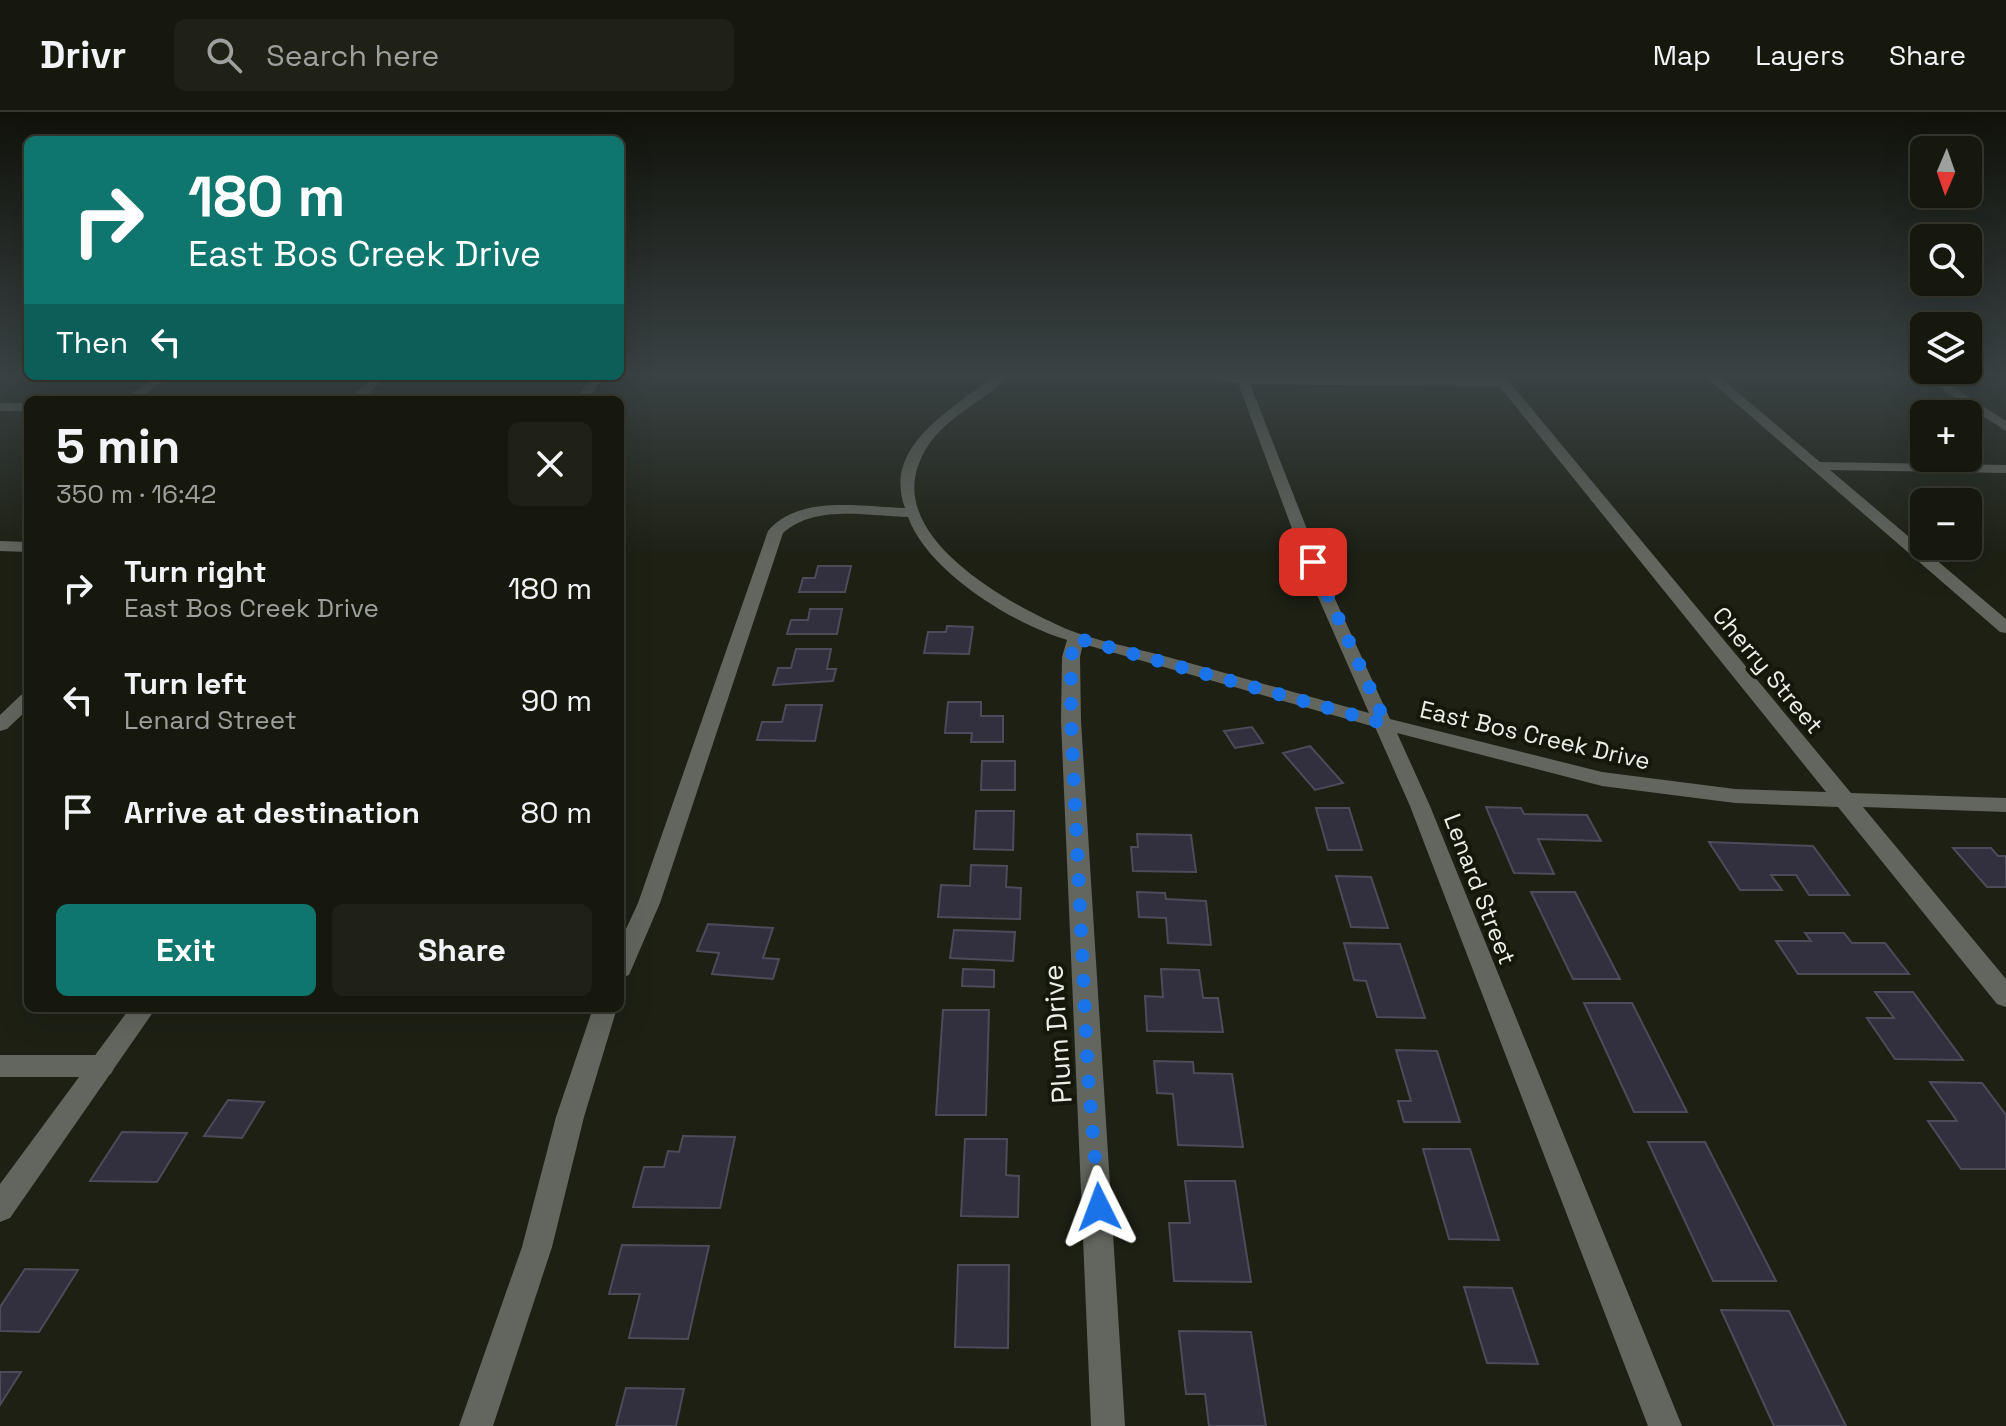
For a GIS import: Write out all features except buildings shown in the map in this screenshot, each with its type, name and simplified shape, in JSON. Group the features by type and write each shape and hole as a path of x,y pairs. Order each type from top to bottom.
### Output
{"street":[{"name":"East Bos Creek Drive","path":"928,434 922,441 909,477 913,513 932,547 960,575 1015,611 1076,638 1537,765 1653,788 1735,796 2006,805"},
{"name":"Lenard Street","path":"1264,434 1322,588 1386,724 1665,1426"},
{"name":"Cherry Street","path":"1544,434 2006,997"},
{"path":"1779,434 2006,628"},
{"path":"1816,466 2006,469"},
{"path":"624,959 649,903 776,531 786,520 804,513 913,513"},
{"path":"0,546 24,547"},
{"name":"Plum Drive","path":"1076,638 1071,668 1072,736 1108,1426"},
{"path":"0,725 24,703"},
{"path":"0,1208 141,1012"},
{"path":"476,1426 537,1247 570,1117 604,1012"},
{"path":"0,1066 102,1066"}],"route":[{"path":"1099,1207 1088,1075 1071,721 1071,657 1076,638 1386,724 1322,588 1313,562"}]}
